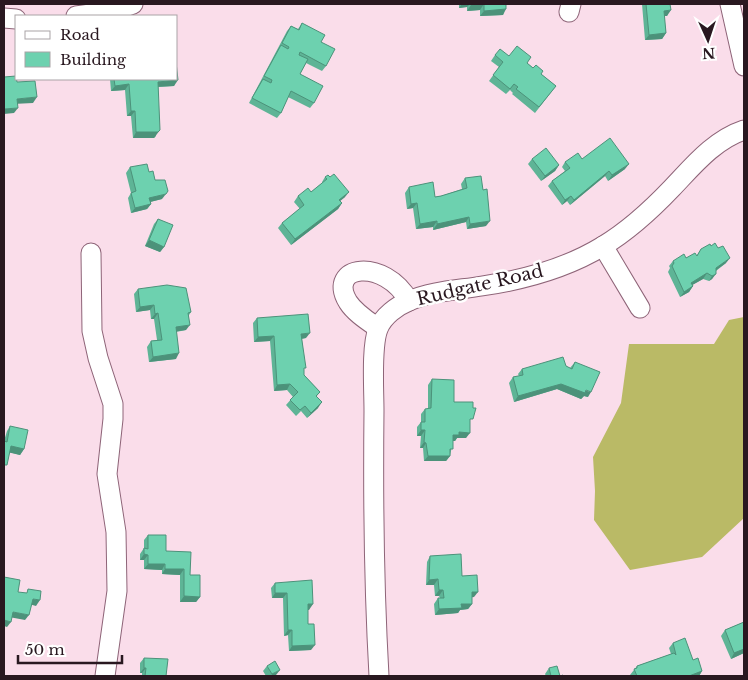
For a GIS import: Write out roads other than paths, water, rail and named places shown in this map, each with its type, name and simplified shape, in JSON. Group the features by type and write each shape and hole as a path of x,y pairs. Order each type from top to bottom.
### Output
{"street":[{"path":"82,15 113,10 134,4"},
{"path":"730,4 744,66"},
{"name":"Rudgate Road","path":"378,328 390,312 409,301 425,295 526,278 572,261 603,246 652,206 706,153 723,140 744,130"},
{"path":"603,246 640,308"},
{"path":"91,253 92,331 112,404 113,420 106,474 116,532 117,591 105,676"},
{"path":"380,676 373,468 375,357 378,328 359,314 347,300 345,285 352,273 360,270 381,273 397,283 409,301"}]}
